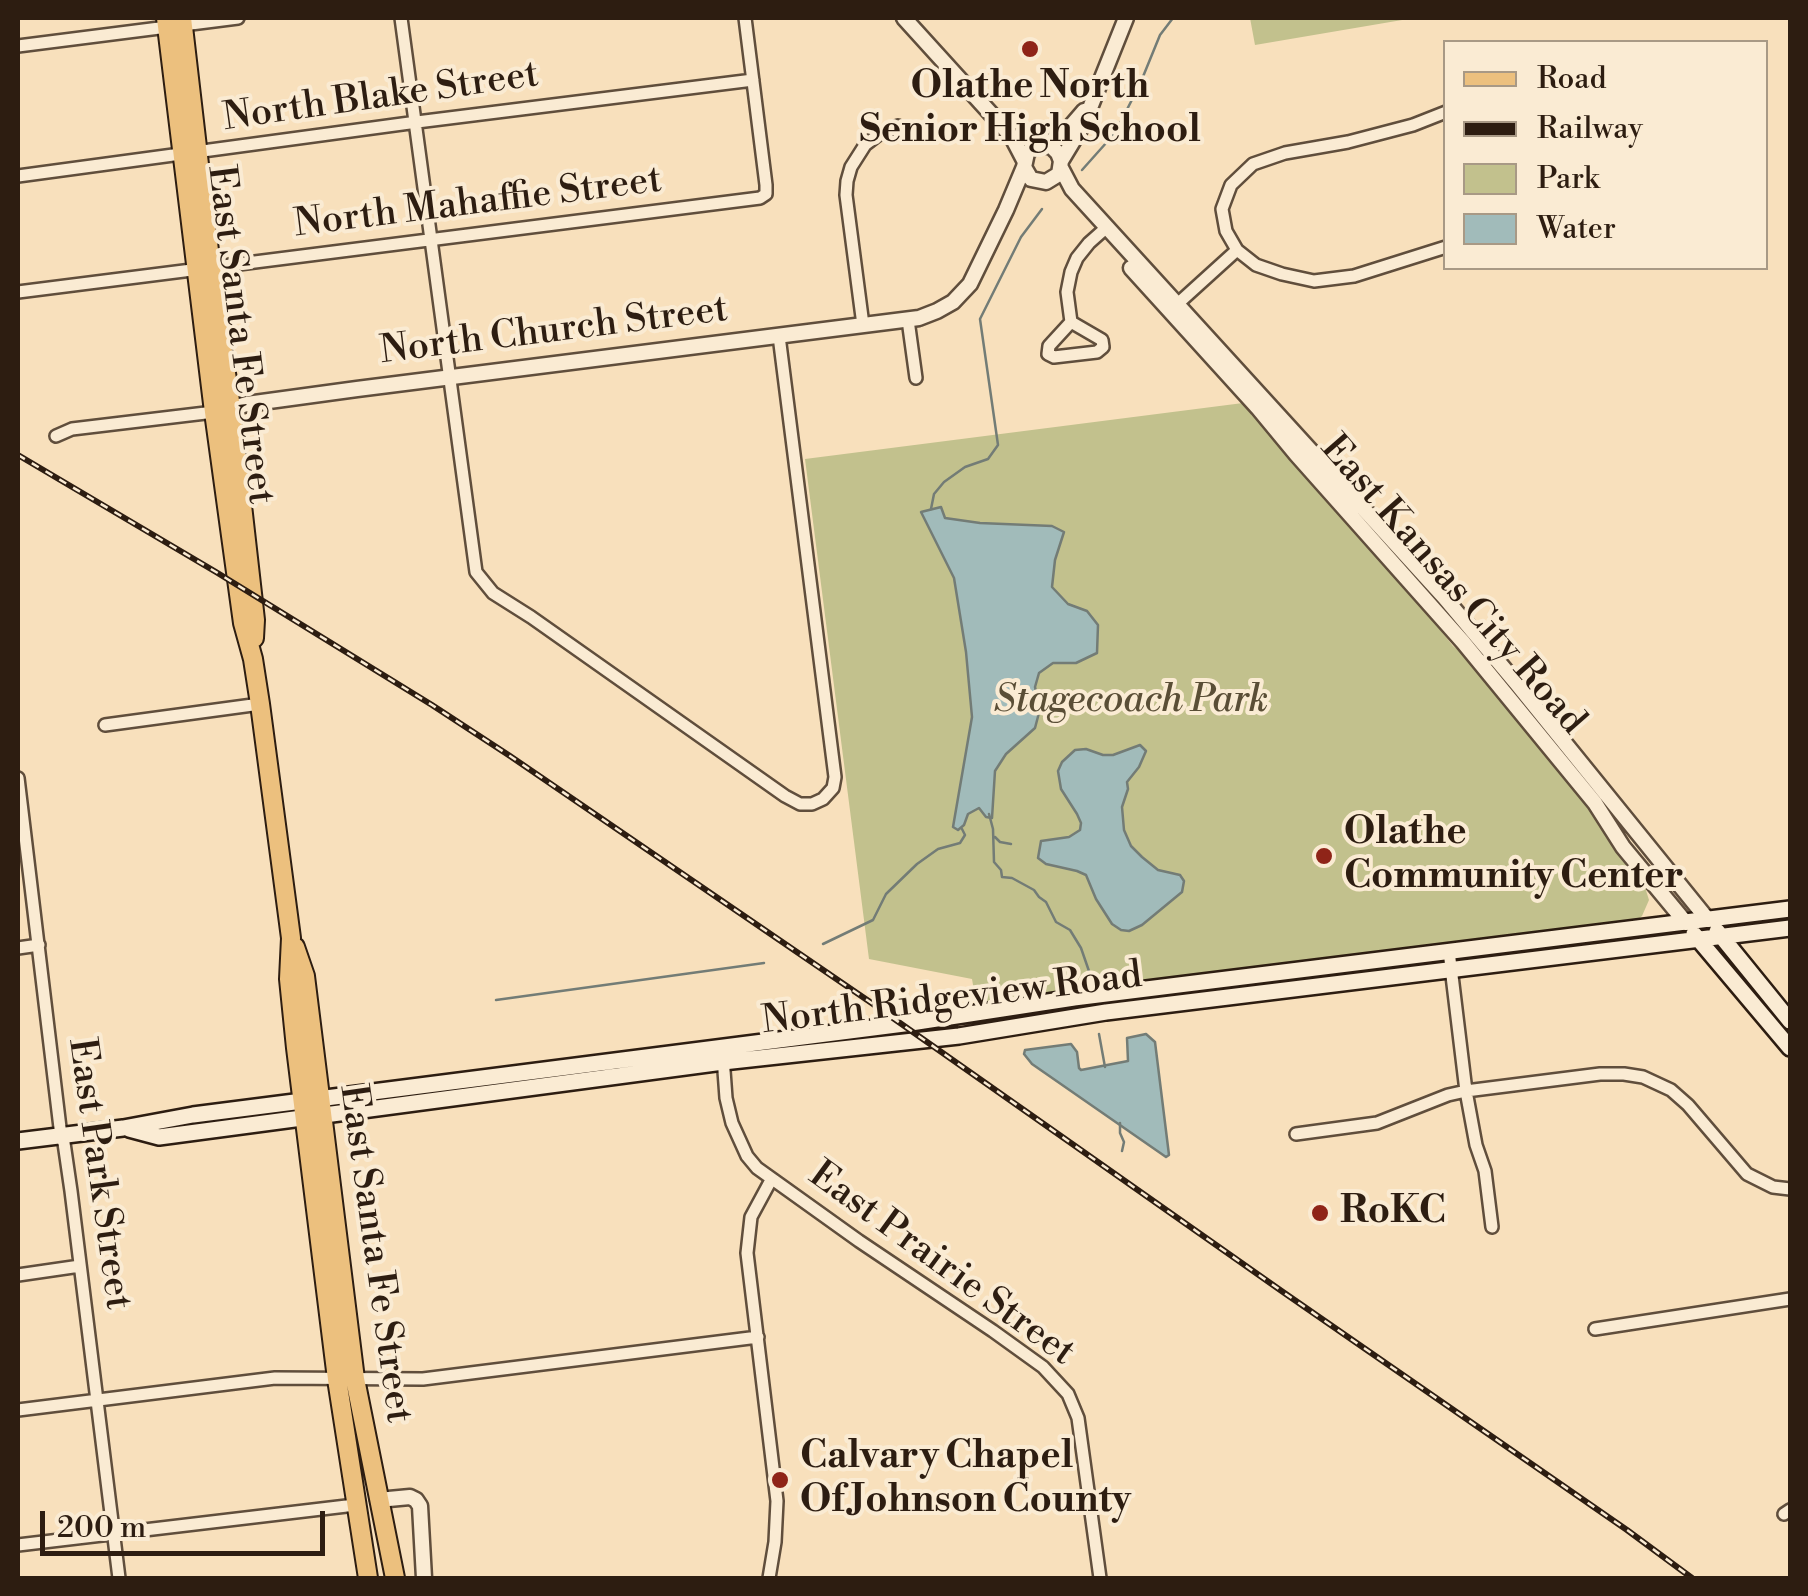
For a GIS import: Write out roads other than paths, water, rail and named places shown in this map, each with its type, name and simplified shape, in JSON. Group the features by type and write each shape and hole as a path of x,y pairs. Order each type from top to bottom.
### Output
{"main road":[{"name":"East Santa Fe Street","path":"175,22 204,269 255,620 253,659 291,938 289,979 313,1109 346,1379 346,1442 368,1578"},
{"name":"North Ridgeview Road","path":"123,1128 158,1137 313,1109 723,1055 1074,998 1790,909"},
{"name":"East Kansas City Road","path":"1708,920 1790,1020"},
{"name":"East Kansas City Road","path":"1686,923 1790,1048"},
{"name":"North Ridgeview Road","path":"723,1055 958,1036 1106,1012 1790,928"},
{"name":"North Ridgeview Road","path":"18,1141 193,1115 313,1109"},
{"name":"East Santa Fe Street","path":"346,1379 392,1570"},
{"path":"346,1442 356,1458 366,1492 378,1500"},
{"path":"355,1505 373,1525 377,1544 392,1570"}],"street":[{"path":"18,46 175,22 238,18"},
{"path":"401,18 474,561 481,580 493,593 785,796 800,804 812,804 823,800 833,788 835,777 779,336"},
{"path":"745,18 753,80"},
{"path":"904,18 1012,137 1032,179 1043,182 1054,179 1084,123 1126,18"},
{"path":"917,18 1019,130 1041,145 1052,147 1061,164"},
{"name":"North Blake Street","path":"18,176 753,80"},
{"name":"North Mahaffie Street","path":"18,292 760,198 766,194 766,185 753,80"},
{"path":"1024,164 1027,153 1065,133 1096,94"},
{"path":"1443,113 1348,142 1253,164 1231,185 1222,209 1226,230 1238,250 1256,265 1314,281 1354,276 1443,248"},
{"path":"863,325 847,182 850,166 865,146 898,126"},
{"name":"North Church Street","path":"56,436 72,428 247,404 908,320 937,311 963,292 979,268 1024,164"},
{"name":"East Kansas City Road","path":"1061,164 1072,190 1103,230 1444,597 1708,920"},
{"name":"North Church Street","path":"1006,210 1020,194 1043,182"},
{"name":"East Kansas City Road","path":"1043,182 1066,196 1103,230"},
{"path":"1070,322 1102,340 1103,347 1097,352 1054,357 1048,354 1048,346 1070,322 1070,272 1082,250 1103,230"},
{"path":"1173,308 1238,250"},
{"name":"East Kansas City Road","path":"1173,308 1463,642 1595,803 1623,847 1686,923"},
{"path":"908,320 916,378"},
{"path":"105,725 260,704"},
{"name":"East Park Street","path":"18,778 120,1578"},
{"path":"18,948 38,945"},
{"path":"1449,951 1466,1091 1485,1171 1492,1227"},
{"name":"East Prairie Street","path":"723,1055 726,1098 747,1156 772,1180 994,1332 1042,1368 1068,1394 1078,1418 1100,1578"},
{"path":"1296,1134 1376,1123 1466,1091 1624,1074 1643,1077 1671,1090 1688,1104 1747,1174 1773,1187 1790,1189"},
{"path":"769,1578 776,1542 777,1500 748,1239 752,1217 772,1180"},
{"path":"18,1275 80,1266"},
{"path":"1595,1329 1790,1299"},
{"path":"18,1410 276,1378 423,1379 758,1337"},
{"path":"378,1500 410,1497 420,1506 424,1578"},
{"path":"18,1545 355,1505"}],"water":[{"path":"941,507 945,518 1052,526 1064,532 1052,587 1068,604 1087,611 1098,625 1097,653 1076,663 1053,663 1039,673 1035,687 1040,709 1035,728 1006,754 995,771 992,818 979,808 968,814 958,830 953,827 972,717 966,652 954,578 921,512"},
{"path":"1140,745 1146,751 1127,782 1122,807 1124,830 1131,846 1142,857 1158,870 1180,875 1184,881 1182,892 1129,931 1112,924 1086,875 1038,858 1041,841 1069,837 1080,830 1077,814 1061,789 1058,771 1062,762 1075,750 1113,755"},
{"path":"1146,1034 1155,1042 1169,1155 1166,1157 1032,1064 1024,1054 1025,1050 1071,1044 1081,1070 1128,1061 1127,1038"}],"waterway":[{"path":"1082,170 1115,133 1160,35 1173,18"},
{"path":"931,509 934,494 944,482 965,467 988,459 998,445 980,319 1021,237 1042,209"},
{"path":"989,814 994,862 1002,877 1034,890 1046,902 1056,922 1070,930 1090,974"},
{"path":"823,944 873,920 886,894 938,849 960,843 965,835 962,829"},
{"path":"995,837 1011,844"},
{"path":"496,1000 764,963"},
{"path":"1099,1034 1105,1067"},
{"path":"1120,1123 1122,1151"}],"railway":[{"path":"18,455 216,572 510,756 873,1004 1692,1578"}],"place":[{"name":"Olathe North Senior High School","path":"1030,49"},
{"name":"Olathe Community Center","path":"1324,856"},
{"name":"RoKC","path":"1320,1213"},
{"name":"Calvary Chapel Of Johnson County","path":"780,1480"}],"park label":[{"name":"Stagecoach Park","path":"1131,702"}]}
